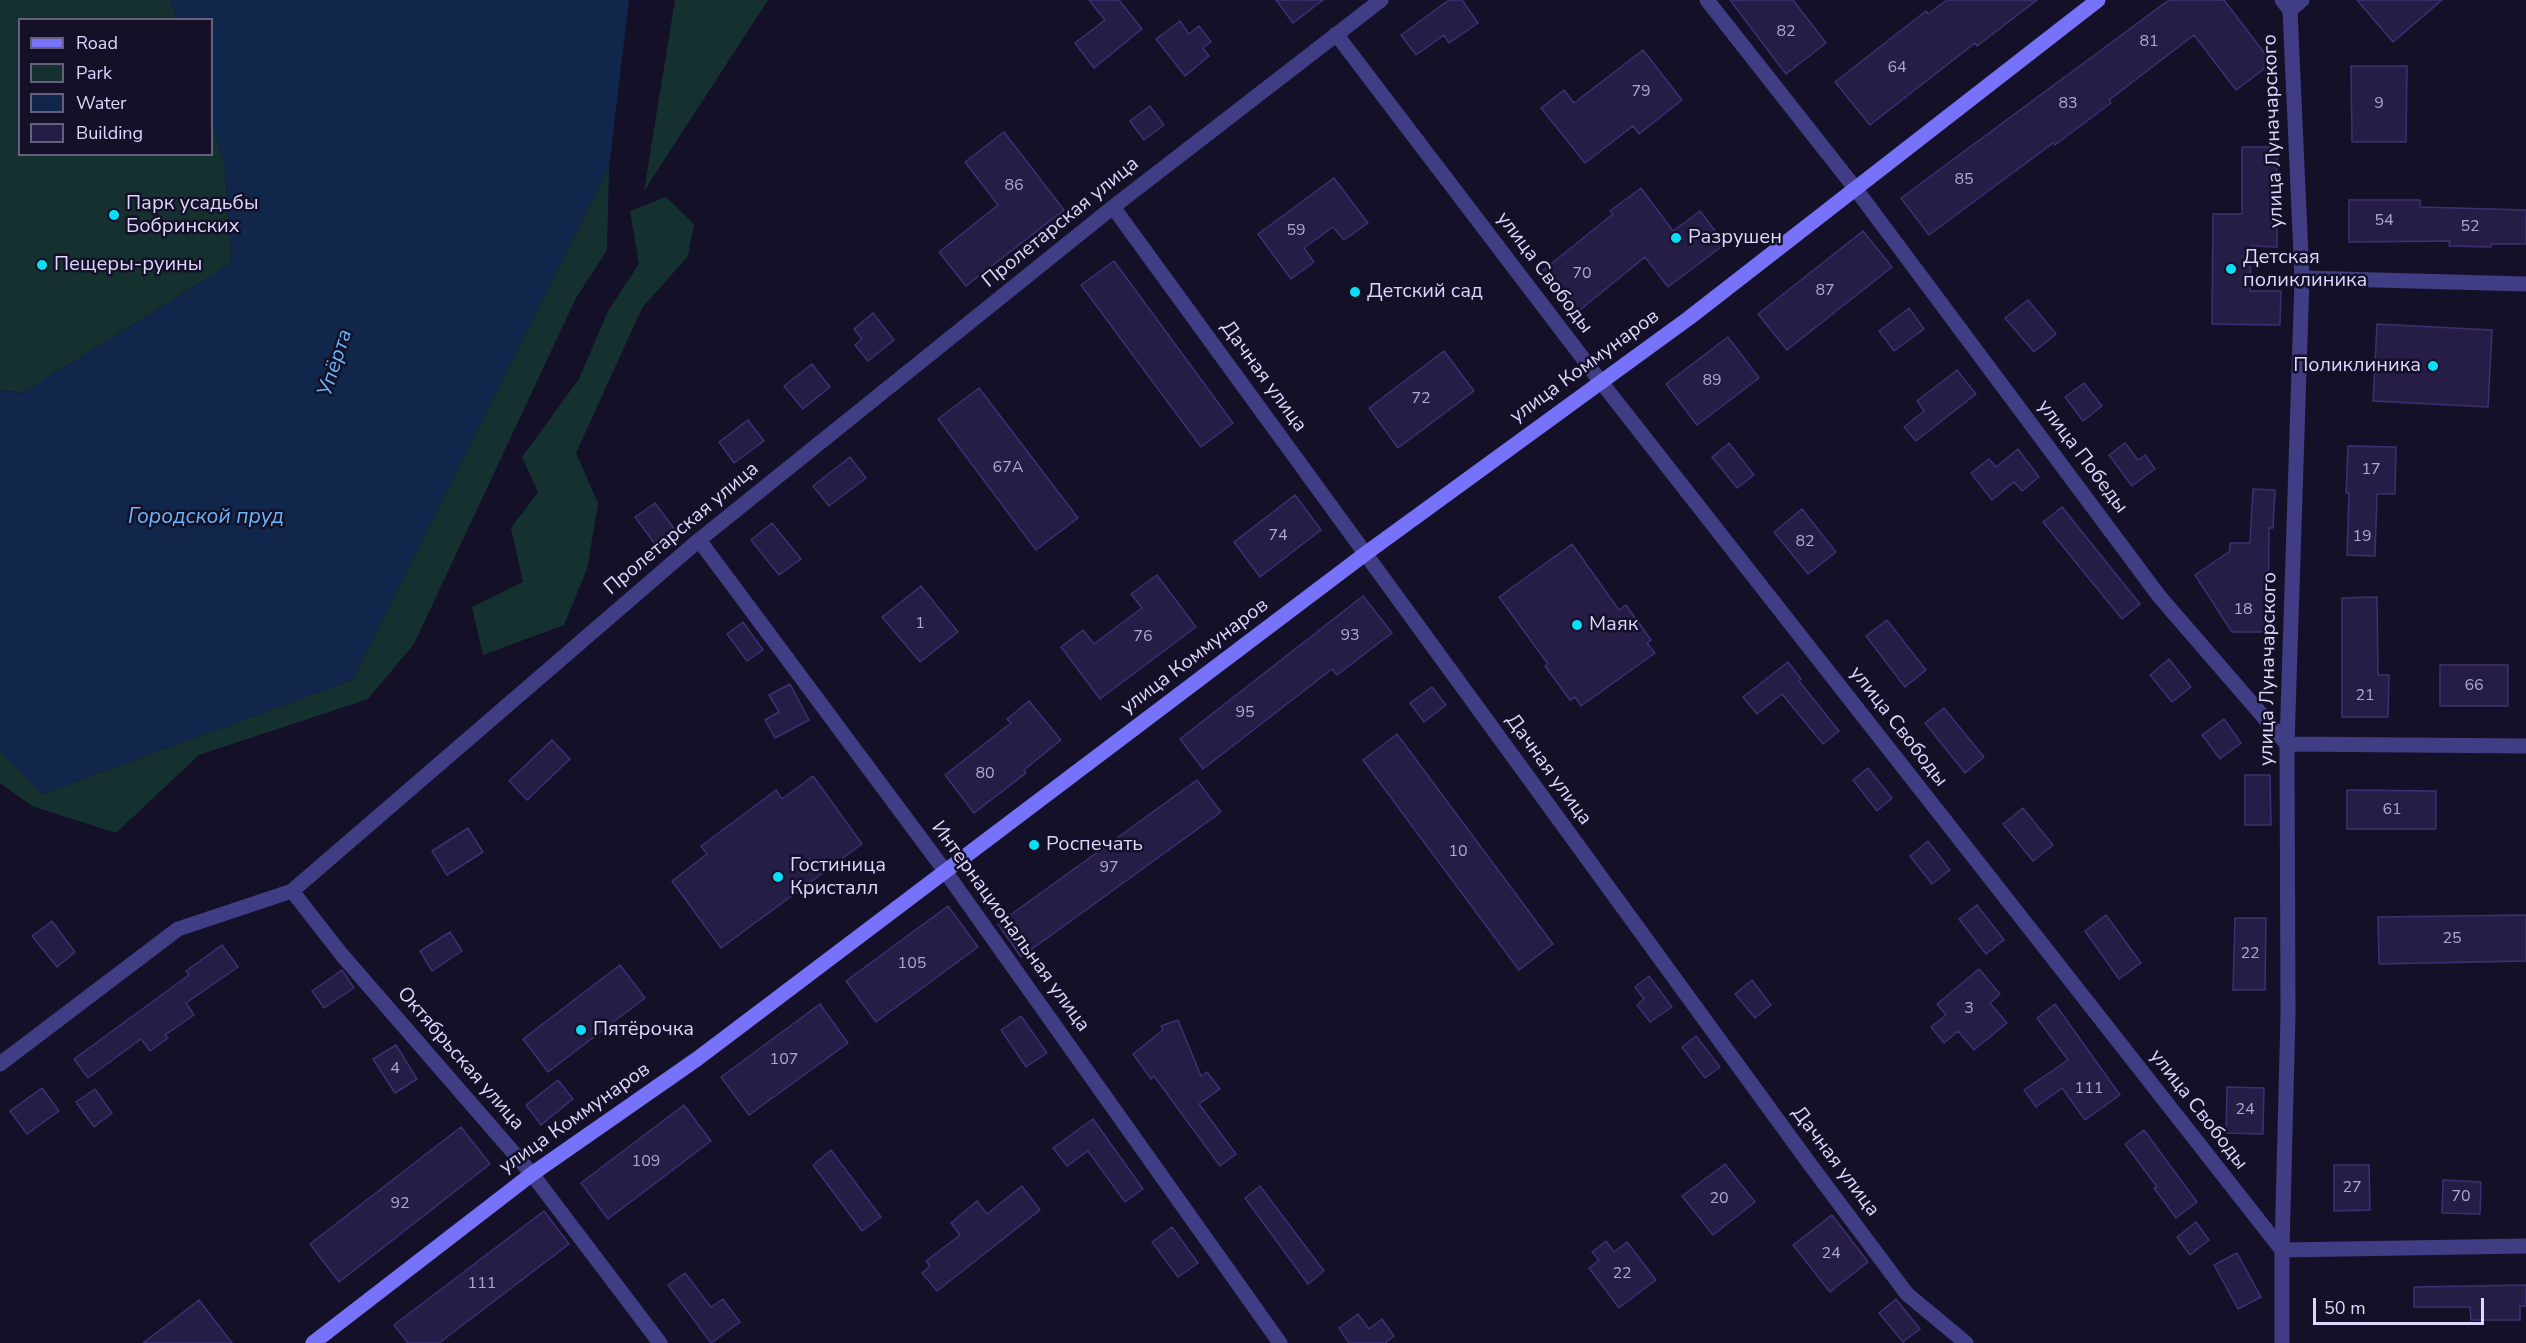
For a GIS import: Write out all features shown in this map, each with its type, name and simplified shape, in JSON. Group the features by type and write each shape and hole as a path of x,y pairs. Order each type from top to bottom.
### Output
{"main road":[{"name":"улица Коммунаров","path":"313,1343 532,1174 697,1059 1365,554 1689,318 2098,0"}],"street":[{"name":"Пролетарская улица","path":"0,1064 178,929 292,891 699,540 1113,207 1381,0"},
{"name":"улица Победы","path":"1707,0 1855,188 2159,596 2287,744"},
{"name":"улица Луначарского","path":"2282,1343 2288,1014 2287,744 2302,278 2291,3"},
{"name":"улица Свободы","path":"1336,34 1601,382 2282,1250"},
{"name":"Дачная улица","path":"1113,207 1809,1163 1907,1294 1966,1343"},
{"path":"2302,278 2526,284"},
{"name":"Интернациональная улица","path":"699,540 945,871 1280,1343"},
{"path":"2287,744 2526,746"},
{"name":"Октябрьская улица","path":"292,891 342,955 532,1174 660,1343"},
{"path":"2282,1250 2526,1246"}],"green space":[{"name":"Парк усадьбы Бобринских","path":"0,0 170,0 177,18 18,18 18,156 213,156 213,126 225,168 232,263 23,393 0,390"},
{"path":"675,0 768,0 644,191"},
{"path":"609,167 607,250 576,298 414,644 368,699 199,755 116,833 32,806 0,783 0,751 42,794 352,680"},
{"path":"666,197 694,224 688,256 642,308 576,453 598,503 587,569 564,625 483,655 472,607 523,582 511,528 538,492 522,457 579,379 608,311 639,264 630,211"}],"water":[{"name":"Городской пруд","path":"170,0 629,0 609,167 352,680 42,794 0,751 0,390 23,393 232,263 225,168 213,126 213,18 177,18"}],"building":[{"path":"1089,0 1119,0 1142,29 1094,68 1075,43 1105,20"},
{"path":"1276,0 1323,0 1293,23"},
{"path":"1449,0 1462,0 1478,23 1449,43 1444,35 1416,55 1401,35"},
{"path":"1730,0 1793,0 1826,43 1786,74"},
{"path":"1947,0 2037,0 1977,46 1975,43 1870,125 1835,82 1926,11 1928,14"},
{"path":"2169,0 2224,0 2272,63 2236,90 2194,35 2109,100 2111,103 1929,235 1901,198"},
{"path":"2357,0 2442,0 2393,42"},
{"path":"1180,21 1189,34 1199,26 1211,42 1203,48 1209,56 1185,76 1156,39"},
{"path":"1643,50 1682,100 1639,134 1633,126 1585,163 1541,108 1564,90 1574,103"},
{"path":"2351,66 2407,66 2406,142 2352,142"},
{"path":"1150,106 1164,125 1144,140 1130,121"},
{"path":"1004,132 1064,210 966,286 939,252 998,205 965,162"},
{"name":"Детская поликлиника","path":"2242,147 2277,147 2277,247 2251,246 2250,291 2281,291 2280,325 2212,324 2213,214 2242,214"},
{"path":"1334,178 1368,223 1344,240 1333,227 1304,248 1314,262 1291,279 1258,234"},
{"path":"1641,188 1673,231 1700,211 1725,244 1668,287 1645,257 1575,314 1541,272 1613,214 1610,211"},
{"path":"2349,200 2420,200 2420,207 2526,210 2526,244 2491,244 2491,247 2449,246 2450,241 2349,242"},
{"path":"1863,231 1892,267 1787,350 1758,314"},
{"path":"1114,261 1233,423 1201,447 1081,285"},
{"path":"2028,300 2056,334 2034,352 2005,318"},
{"path":"1909,308 1924,329 1894,351 1879,331"},
{"path":"873,313 894,340 868,361 855,345 862,339 854,329"},
{"name":"Поликлиника","path":"2377,324 2492,330 2488,407 2373,401"},
{"path":"1728,337 1759,378 1697,425 1666,384"},
{"name":"Детский сад","path":"1444,351 1474,391 1398,448 1369,408"},
{"path":"812,364 830,387 803,409 784,386"},
{"path":"1957,370 1976,394 1916,441 1904,427 1924,411 1917,401"},
{"path":"2084,383 2102,406 2083,421 2065,397"},
{"path":"979,388 1078,518 1036,550 938,419"},
{"path":"748,420 764,441 734,463 719,442"},
{"path":"1729,443 1754,475 1737,488 1712,457"},
{"path":"2125,443 2138,460 2145,455 2155,469 2132,486 2109,455"},
{"path":"2348,446 2396,447 2395,494 2377,494 2375,556 2347,555"},
{"path":"2018,449 2039,477 2022,491 2014,482 1992,500 1971,473 1989,459 1996,467"},
{"path":"850,457 866,478 829,506 813,486"},
{"path":"2253,489 2275,490 2273,528 2269,528 2268,632 2232,632 2195,575 2230,551 2230,543 2250,543"},
{"path":"1295,495 1321,530 1260,577 1234,542"},
{"path":"655,503 678,534 658,548 635,517"},
{"path":"2062,507 2140,604 2122,619 2043,522"},
{"path":"1802,509 1836,552 1808,574 1774,532"},
{"path":"772,523 801,559 779,575 751,540"},
{"name":"Маяк","path":"1572,544 1619,610 1626,605 1651,640 1647,643 1655,653 1581,706 1575,697 1570,700 1545,666 1548,664 1499,597"},
{"path":"1157,575 1196,627 1100,699 1061,647 1083,630 1094,644 1142,608 1131,594"},
{"path":"921,586 958,632 920,662 882,617"},
{"path":"1363,596 1392,633 1337,675 1332,669 1203,769 1180,739"},
{"path":"2377,597 2378,675 2389,675 2388,717 2342,717 2342,598"},
{"path":"1887,620 1926,670 1905,687 1866,636"},
{"path":"743,622 763,650 747,661 727,634"},
{"path":"2169,659 2191,687 2172,702 2150,675"},
{"path":"1788,662 1801,679 1799,681 1839,731 1823,744 1782,694 1757,714 1743,697"},
{"path":"2440,665 2508,665 2508,706 2440,706"},
{"path":"790,684 809,720 775,738 765,720 779,712 769,695"},
{"path":"1432,687 1446,705 1424,722 1410,703"},
{"path":"1029,701 1061,740 1024,770 1026,773 974,813 945,775 1011,723 1007,719"},
{"path":"1944,708 1984,757 1965,773 1925,723"},
{"path":"2224,719 2241,743 2220,759 2202,735"},
{"path":"1397,734 1553,944 1519,970 1363,760"},
{"path":"552,740 570,759 527,800 509,781"},
{"path":"1868,768 1892,798 1877,811 1853,780"},
{"path":"2245,775 2270,775 2271,825 2245,825"},
{"path":"813,776 862,844 721,948 672,881 707,854 701,846 776,790 782,799"},
{"path":"1197,780 1221,812 1021,957 998,924"},
{"path":"2347,790 2436,791 2436,829 2347,829"},
{"path":"2023,808 2053,845 2033,861 2003,824"},
{"path":"468,828 483,852 447,875 432,851"},
{"path":"1928,841 1950,870 1932,884 1910,856"},
{"path":"1977,905 2004,940 1986,954 1959,919"},
{"path":"948,906 978,947 876,1022 846,981"},
{"path":"2106,915 2141,963 2119,979 2085,931"},
{"path":"2526,915 2526,961 2379,964 2378,917"},
{"path":"2235,918 2266,918 2265,990 2233,990"},
{"path":"52,921 75,952 57,967 32,936"},
{"path":"450,932 462,951 432,971 420,951"},
{"path":"222,945 238,967 186,1003 194,1015 165,1035 168,1038 150,1051 141,1039 88,1078 74,1059 189,975 186,971"},
{"path":"620,965 645,998 548,1072 523,1039"},
{"path":"1979,969 2000,994 1990,1003 2007,1023 1974,1050 1958,1031 1944,1043 1931,1027 1946,1015 1937,1004"},
{"path":"342,970 354,988 324,1008 312,991"},
{"path":"1649,976 1672,1007 1650,1022 1637,1005 1644,999 1635,987"},
{"path":"1752,980 1771,1005 1755,1018 1735,994"},
{"path":"820,1004 848,1043 749,1115 721,1077"},
{"path":"2055,1004 2120,1095 2085,1120 2062,1088 2036,1107 2024,1090 2068,1060 2037,1018"},
{"path":"1021,1016 1047,1053 1026,1067 1001,1030"},
{"path":"1178,1020 1201,1076 1207,1072 1220,1089 1199,1104 1236,1154 1220,1166 1154,1076 1151,1079 1133,1054 1163,1030 1161,1026"},
{"path":"1696,1036 1720,1067 1705,1078 1682,1047"},
{"path":"396,1045 417,1079 395,1093 373,1059"},
{"path":"558,1080 573,1099 541,1125 526,1105"},
{"path":"2227,1087 2264,1088 2263,1134 2226,1133"},
{"path":"42,1088 59,1111 27,1134 10,1111"},
{"path":"95,1089 112,1113 94,1127 76,1102"},
{"path":"684,1105 711,1141 608,1219 581,1183"},
{"path":"1093,1119 1143,1189 1125,1202 1088,1151 1067,1166 1053,1148"},
{"path":"461,1127 490,1164 339,1282 310,1244"},
{"path":"2144,1130 2197,1202 2176,1218 2154,1188 2157,1187 2125,1144"},
{"path":"831,1150 881,1217 862,1231 813,1165"},
{"path":"1725,1164 1755,1202 1713,1235 1682,1196"},
{"path":"2334,1165 2369,1165 2370,1210 2334,1211"},
{"path":"2443,1180 2481,1182 2480,1214 2442,1213"},
{"path":"1022,1186 1040,1210 937,1291 922,1273 930,1266 926,1261 960,1235 951,1223 977,1201 987,1214"},
{"path":"1260,1186 1324,1271 1308,1284 1245,1198"},
{"path":"544,1211 569,1244 439,1343 408,1343 394,1325"},
{"path":"1832,1215 1868,1262 1830,1292 1793,1245"},
{"path":"2196,1222 2209,1240 2190,1255 2177,1237"},
{"path":"1172,1227 1198,1263 1178,1277 1152,1242"},
{"path":"1606,1241 1614,1252 1627,1242 1656,1280 1619,1308 1589,1268 1599,1260 1592,1252"},
{"path":"2237,1253 2261,1297 2238,1309 2214,1265"},
{"path":"685,1273 711,1307 723,1299 740,1322 711,1343 668,1285"},
{"path":"2526,1285 2526,1306 2520,1306 2520,1320 2471,1320 2470,1307 2414,1307 2414,1287"},
{"path":"1896,1299 1920,1329 1903,1342 1879,1313"},
{"path":"199,1300 232,1343 143,1343"},
{"path":"1358,1314 1369,1329 1382,1319 1394,1336 1385,1343 1349,1343 1339,1328"}],"place":[{"name":"Парк усадьбы Бобринских","path":"114,215"},
{"name":"Разрушен","path":"1676,238"},
{"name":"Пещеры-руины","path":"42,265"},
{"name":"Детская поликлиника","path":"2231,269"},
{"name":"Детский сад","path":"1355,292"},
{"name":"Поликлиника","path":"2433,366"},
{"name":"Маяк","path":"1577,625"},
{"name":"Роспечать","path":"1034,845"},
{"name":"Гостиница Кристалл","path":"778,877"},
{"name":"Пятёрочка","path":"581,1030"}],"water label":[{"name":"Упёрта","path":"336,363"}]}
